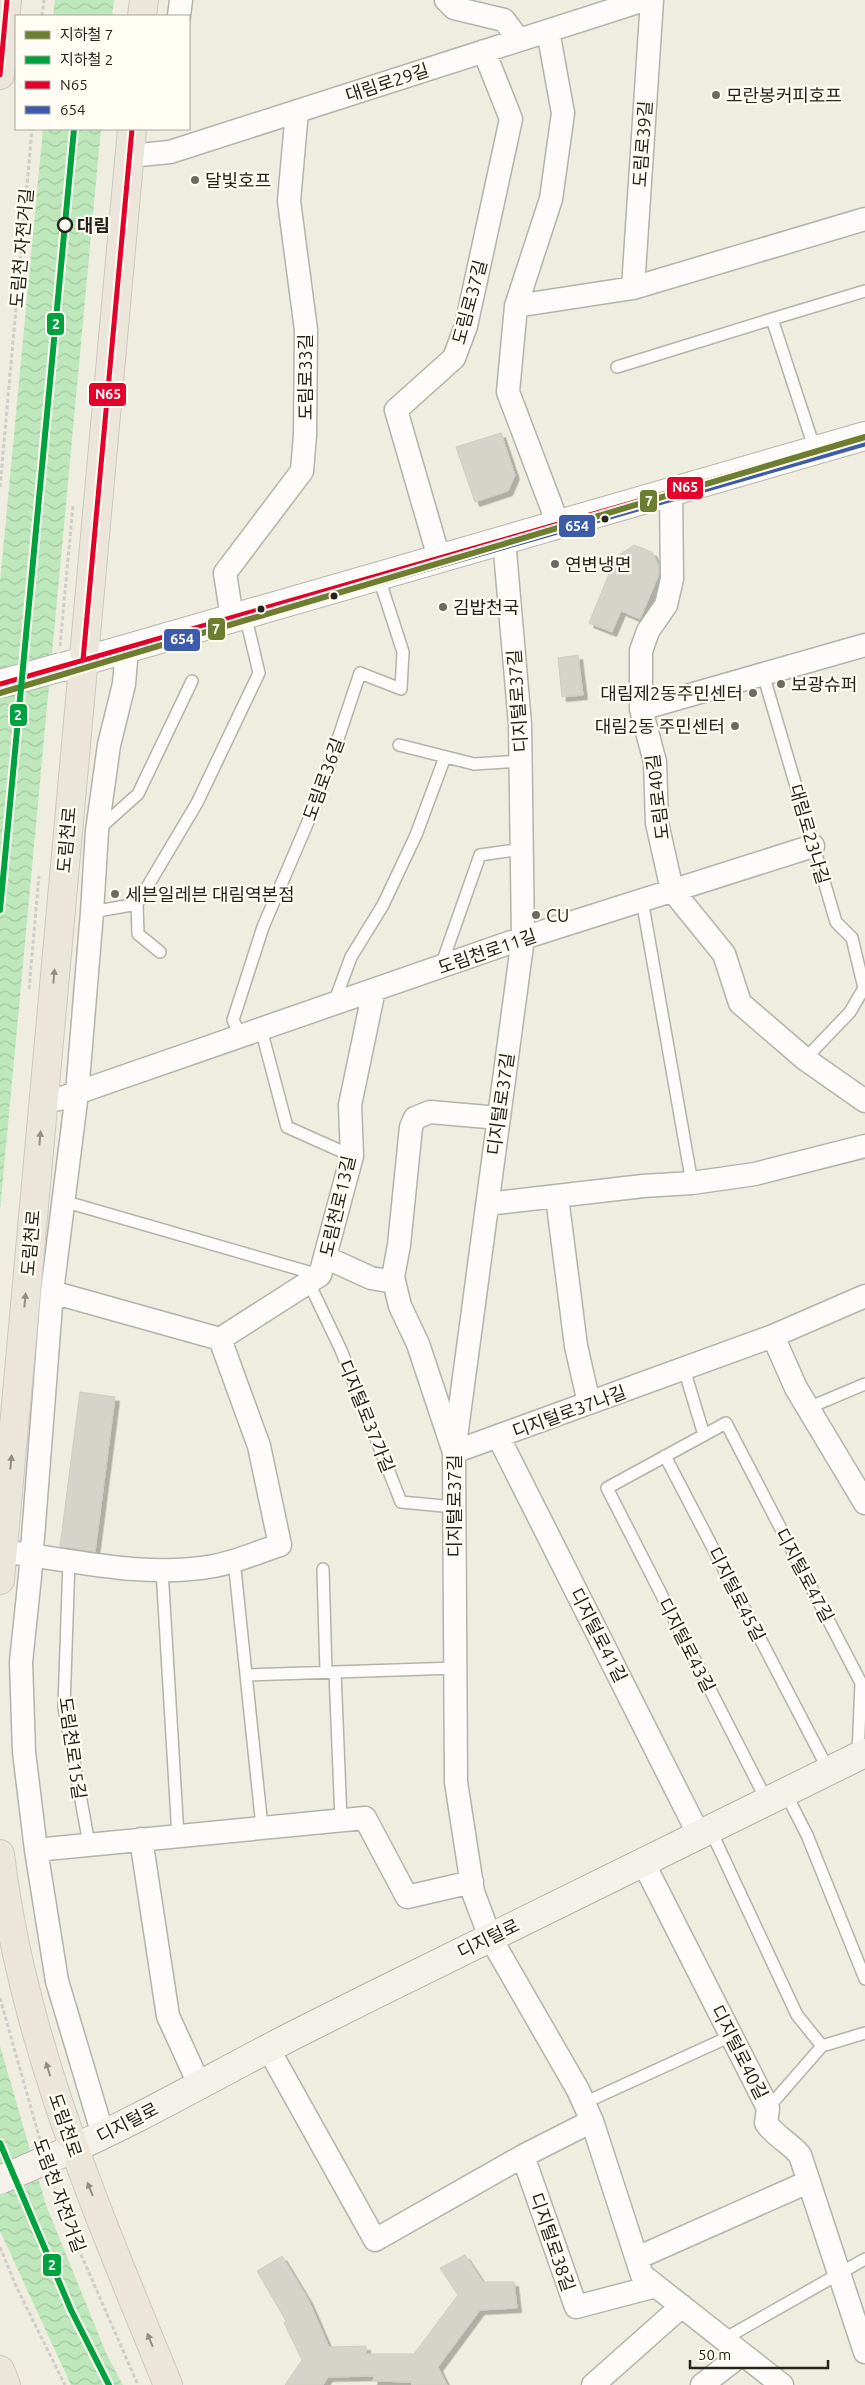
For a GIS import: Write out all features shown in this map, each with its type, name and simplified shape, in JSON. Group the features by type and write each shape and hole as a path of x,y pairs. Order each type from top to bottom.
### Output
{"main road":[{"path":"0,75 7,0"},
{"path":"142,15 144,0"},
{"name":"도림천로","path":"0,1580 43,1101 72,664 132,130"},
{"name":"디지털로","path":"0,2180 55,2158 103,2135 268,2048 861,1755"},
{"name":"도림천로","path":"0,1854 7,1910 33,2020 55,2158 168,2385"},
{"path":"0,2370 6,2385"}],"street":[{"path":"179,15 180,0"},
{"path":"446,0 454,8 504,20 519,40"},
{"name":"대림로29길","path":"130,156 170,152 180,139 297,111 548,31 605,6 644,0"},
{"name":"도림로39길","path":"633,288 652,0"},
{"path":"548,31 563,113 550,199 516,306 508,392 558,524"},
{"name":"도림로37길","path":"439,558 396,410 454,358 466,326 511,119 484,51"},
{"name":"도림로33길","path":"239,616 225,573 302,471 305,435 306,330 289,201 297,111"},
{"path":"516,306 633,288 865,219"},
{"path":"0,684 865,436"},
{"name":"도림로40길","path":"671,492 672,579 666,605 648,632 641,651 641,709 655,762 657,823 672,890 724,954 740,1003 805,1059 865,1101"},
{"name":"디지털로37길","path":"490,1937 472,1882 456,1782 454,1452 523,938 520,724 504,540"},
{"path":"641,709 865,645"},
{"path":"103,2135 58,1981 36,1850 24,1752 21,1662 32,1555 52,1292 77,1093 97,831 109,745 124,684 126,648"},
{"name":"도림천로11길","path":"43,1101 77,1093 523,938 813,846"},
{"name":"도림천로13길","path":"318,1272 352,1156 350,1105 374,990"},
{"path":"454,1452 418,1344 400,1306 394,1282 411,1127 415,1118 430,1112 499,1118"},
{"path":"487,1204 643,1186 692,1183 755,1174 865,1146"},
{"path":"557,1197 576,1346 590,1403"},
{"path":"52,1292 220,1338 318,1272 394,1282"},
{"name":"디지털로37나길","path":"454,1452 773,1336 865,1296"},
{"path":"773,1336 796,1388 865,1503"},
{"path":"3,1551 132,1570 162,1570 214,1566 280,1545 259,1446 220,1338"},
{"name":"디지털로41길","path":"498,1436 705,1832"},
{"path":"36,1850 366,1818 407,1897 472,1882"},
{"path":"142,1839 168,2016 200,2084"},
{"name":"디지털로40길","path":"643,1862 768,2108 766,2123 775,2135 790,2143 800,2155 865,2352"},
{"path":"490,1937 588,2112 642,2275 782,2385"},
{"path":"268,2048 375,2240 522,2156 588,2112"},
{"name":"디지털로38길","path":"522,2156 576,2307 656,2286"},
{"path":"637,2258 808,2182"},
{"path":"593,2385 682,2306"},
{"path":"702,2385 742,2354"}],"lane":[{"path":"617,367 865,291"},
{"path":"772,319 815,450"},
{"name":"도림로36길","path":"251,1032 233,1020 263,927 319,796 360,673 401,689 403,652 378,575"},
{"path":"160,952 138,934 137,904 197,803 259,673 239,616"},
{"name":"대림로23나길","path":"763,674 836,922 852,938 864,988"},
{"path":"97,831 138,794 192,681"},
{"path":"399,745 474,764 521,760"},
{"path":"334,1004 351,956 383,905 416,835 445,757"},
{"path":"441,966 480,855 522,849"},
{"path":"642,900 692,1183"},
{"path":"92,912 137,904"},
{"path":"805,1059 850,1012 864,988"},
{"path":"251,1032 287,1126 352,1156"},
{"name":"도림천로","path":"63,1201 318,1272"},
{"name":"디지털로37가길","path":"318,1272 341,1350 401,1502 454,1507"},
{"path":"665,1456 704,1435 684,1369"},
{"path":"808,1408 865,1384"},
{"name":"디지털로47길","path":"704,1435 726,1424 861,1682 861,1755"},
{"name":"디지털로43길","path":"665,1456 607,1488 776,1797"},
{"name":"디지털로45길","path":"665,1456 829,1771"},
{"path":"234,1560 262,1827"},
{"name":"도림천로15길","path":"69,1561 64,1707 89,1844"},
{"path":"323,1569 341,1820"},
{"path":"162,1570 178,1836"},
{"path":"246,1675 455,1668"},
{"path":"776,1797 807,1835 865,1979"},
{"path":"705,1832 797,2015 822,2046"},
{"path":"768,2108 822,2046 865,2033"},
{"path":"588,2112 732,2036"},
{"path":"724,2340 865,2259"}],"path":[{"path":"42,15 44,0"},
{"name":"도림천 자전거길","path":"0,487 32,130"},
{"name":"도림천 자전거길","path":"0,1998 55,2158 59,2204 138,2385"},
{"path":"0,2247 16,2286 65,2385"}],"water":[{"path":"55,0 114,0 112,15 53,15"},
{"path":"43,130 101,130 0,1210 0,582"},
{"path":"0,2046 46,2205 106,2353 123,2385 71,2385 0,2231"}],"building":[{"path":"501,433 515,475 508,491 475,502 456,447"},
{"path":"634,545 652,552 659,566 659,574 640,619 621,611 612,632 589,623 616,557"},
{"path":"578,655 583,695 562,697 558,658"},
{"path":"80,1392 115,1397 95,1552 60,1546"},
{"path":"465,2255 483,2282 514,2282 517,2308 480,2310 438,2367 447,2385 412,2385 411,2382 373,2381 374,2376 328,2377 323,2385 285,2385 302,2360 284,2323 286,2321 257,2271 282,2256 308,2299 329,2347 366,2346 366,2354 414,2354 458,2295 440,2268"}],"metro line":[{"name":"2","path":"0,910 74,130"},
{"name":"7","path":"0,693 865,437"},
{"name":"2","path":"0,2143 71,2310 109,2385"}],"transit line":[{"name":"N65","path":"0,75 7,0"},
{"name":"N65","path":"83,660 132,130"},
{"name":"N65","path":"0,684 865,436"},
{"name":"654","path":"2,691 865,444"}],"place":[{"name":"모란봉커피호프","path":"716,95"},
{"name":"달빛호프","path":"195,180"},
{"name":"대림","path":"65,225"},
{"name":"연변냉면","path":"555,564"},
{"name":"김밥천국","path":"443,607"},
{"name":"보광슈퍼","path":"781,684"},
{"name":"대림제2동주민센터","path":"753,693"},
{"name":"대림2동 주민센터","path":"735,726"},
{"name":"세븐일레븐 대림역본점","path":"115,894"},
{"name":"CU","path":"536,915"}]}
